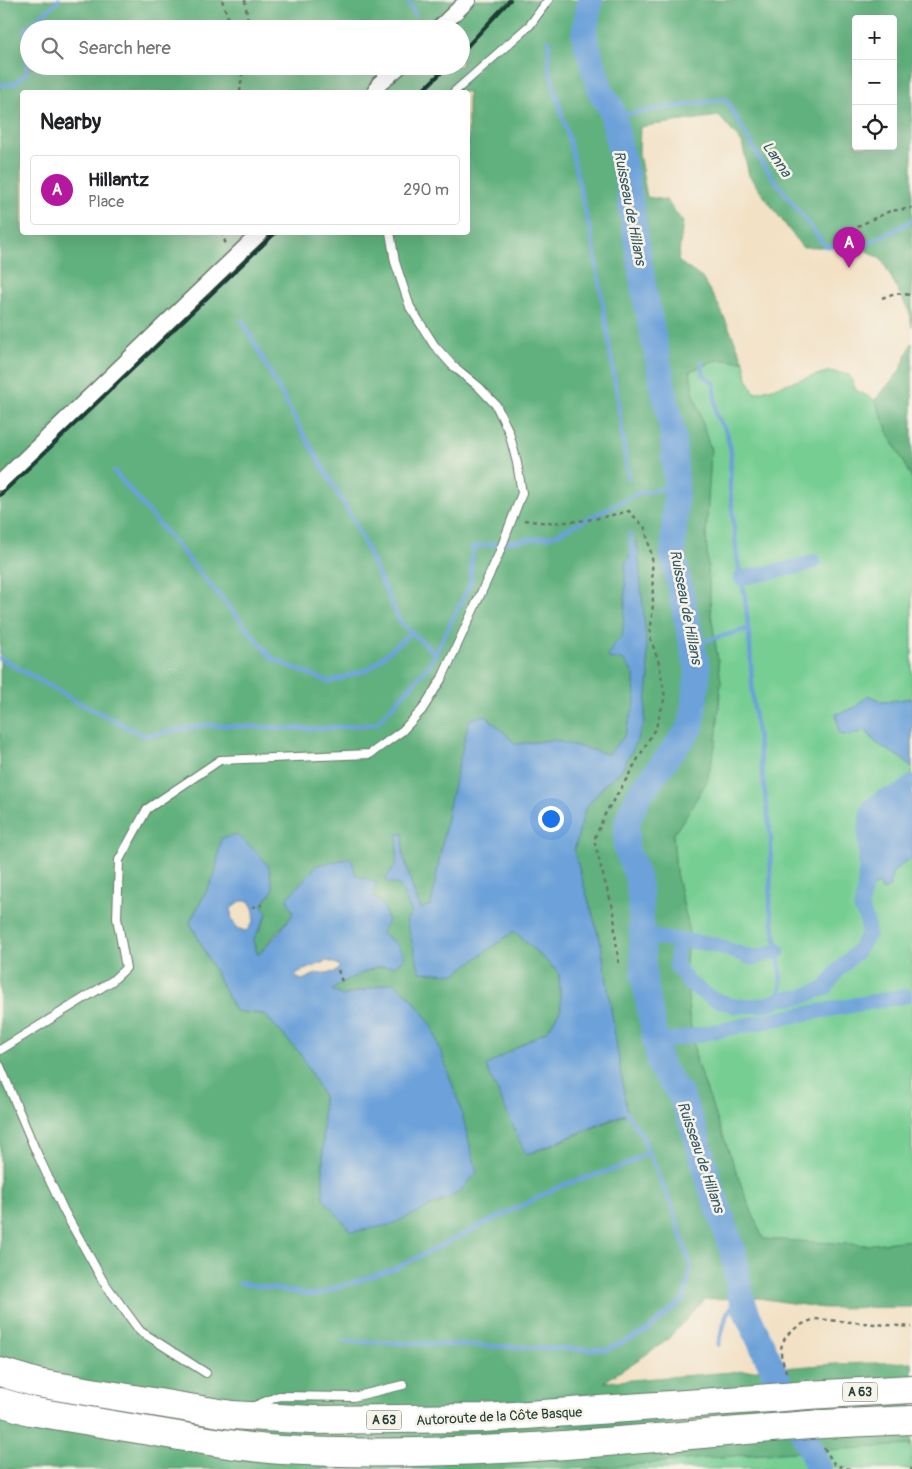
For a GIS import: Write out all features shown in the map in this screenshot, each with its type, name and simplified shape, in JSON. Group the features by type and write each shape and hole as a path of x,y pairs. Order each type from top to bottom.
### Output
{"highway":[{"name":"Autoroute de la Côte Basque","path":"0,1372 37,1383 232,1415 312,1420 483,1418 912,1389"},
{"name":"A 63","path":"0,1402 30,1411 59,1416 238,1446 281,1450 472,1450 784,1427 823,1436 912,1420"}],"street":[{"path":"447,20 468,0"},
{"path":"377,88 391,75"},
{"path":"0,483 257,235"}],"lane":[{"path":"456,90 530,25 548,0"},
{"path":"0,1050 112,981 126,968 117,918 119,860 147,809 220,760 370,754 402,731 422,710 442,678 498,556 522,493 509,432 496,405 479,387 452,365 434,345 410,307 395,262 390,235"},
{"path":"0,1066 60,1202 103,1281 140,1331 206,1373"},
{"path":"232,1415 279,1396 353,1397 403,1386"}],"path":[{"path":"222,0 229,20"},
{"path":"244,0 247,20"},
{"path":"240,90 242,75"},
{"path":"850,230 890,211 912,208"},
{"path":"882,298 896,293 912,295"},
{"path":"512,516 526,520 557,523 596,519 629,510 645,528 652,557 653,604 650,637 659,663 664,697 656,727 606,812 594,840 614,911 618,966"},
{"path":"252,907 262,905"},
{"path":"338,970 342,982"},
{"path":"786,1372 781,1353 784,1338 804,1323 815,1319 912,1327"},
{"path":"823,1436 835,1465 850,1469"}],"green space":[{"path":"0,0 912,0 912,327 910,313 882,260 861,247 802,247 749,176 742,143 719,116 640,127 639,153 647,197 666,200 683,222 678,261 702,278 719,306 744,361 716,360 690,371 693,391 711,451 706,536 711,614 721,681 716,742 707,781 673,835 676,873 689,929 686,958 689,1016 697,1064 744,1193 763,1239 865,1245 912,1240 912,1307 823,1308 759,1298 705,1299 665,1342 604,1382 834,1364 912,1362 912,1445 730,1456 584,1469 0,1469","holes":["485,715 516,744 553,740 614,756 620,772 605,784 585,809 574,852 601,944 627,1114 527,1155 521,1045 548,1030 561,1009 559,973 514,931 455,974 412,913 399,885 388,882 386,878 396,865 403,833 403,854 413,889 421,909 431,905 449,806","215,875 273,890 262,905 267,915 253,941 258,955 293,914 373,895 384,907 381,933 397,944 395,966 376,967 339,984 332,990 342,996 393,982 323,1198 323,1096 300,1053 264,1014 235,1011 190,922"]},
{"path":"912,343 912,479 890,436 875,400 899,372"},
{"path":"716,360 744,361 747,378 755,393 830,371 849,375 856,390 875,400 890,436 912,479 912,1240 865,1245 763,1239 744,1193 697,1064 689,1016 686,958 689,928 676,873 673,835 707,781 716,742 721,681 711,614 706,536 711,451 693,391 690,371"},
{"path":"912,1445 912,1469 584,1469 730,1456"}],"water":[{"path":"637,540 649,675 644,723 632,751 620,772 605,784 585,809 574,851 601,944 627,1113 526,1155 486,1066 548,1030 561,1009 559,973 514,931 455,974 420,972 406,920 412,913 399,885 387,882 386,878 396,865 398,834 403,833 403,854 413,889 421,909 431,905 449,806 469,720 485,715 516,744 553,740 608,754 624,737 635,703 634,675 625,661 608,658 613,645 622,637 625,608 625,565"},
{"path":"868,695 883,702 912,698 912,768 901,758 876,743 865,730 850,736 839,734 836,714 854,708"},
{"path":"912,782 912,859 903,863 892,874 890,887 883,891 877,884 864,892 866,866 865,832 869,807 881,798 900,792"},
{"path":"237,835 257,852 269,867 273,890 262,905 267,914 253,941 258,955 293,914 287,898 317,865 351,858 356,875 377,883 373,895 384,907 388,921 381,933 397,944 405,957 395,966 376,967 339,984 332,990 342,996 393,982 410,996 431,1024 460,1106 477,1173 457,1194 390,1225 352,1232 323,1198 323,1096 300,1053 264,1014 235,1011 190,922 215,875 221,838","holes":["241,901 249,901 254,913 252,924 246,931 238,928 233,922 231,915 232,907","327,961 337,964 338,970 316,974 302,980 294,976 299,972"]}],"waterway":[{"path":"36,20 59,0"},
{"path":"408,0 415,15"},
{"name":"Ruisseau de Hillans","path":"590,0 584,35 601,92 611,108 613,116 628,185 644,291 673,435 676,487 673,556 698,671 691,727 640,793 627,822 626,848 637,876 640,895 644,978 660,1066 681,1096 695,1132 708,1178 734,1255 740,1295 819,1469"},
{"path":"549,40 549,68 568,136 594,248 628,479"},
{"path":"0,85 14,84 25,75"},
{"name":"Lanna","path":"613,116 726,99 762,163 825,246 861,247 912,221"},
{"path":"242,320 300,428 354,521 400,622 435,653"},
{"path":"702,362 703,375 714,383 716,415 727,433 731,452 730,488 737,557 745,598 753,702 771,840 770,907 778,951 781,981 780,999"},
{"path":"114,471 273,659 329,682 369,669 412,632"},
{"path":"0,658 72,699 145,736 205,725 315,729 376,724 429,666 470,585 473,547 553,536 639,493 676,487"},
{"path":"630,534 632,557"},
{"path":"741,578 814,562"},
{"path":"692,644 748,629"},
{"path":"679,940 676,965 689,983 711,998 735,1006 765,1005 780,999 801,997 826,988 837,971 856,953 868,935 867,921 861,908 866,866 865,832 869,807 881,798 900,792 912,782"},
{"path":"642,936 713,944 752,958 778,951"},
{"path":"656,1043 905,996"},
{"path":"345,1341 606,1350 645,1332 684,1299 691,1267 672,1207 642,1136 627,1113"},
{"path":"240,1283 314,1295 394,1269 563,1185 621,1167 649,1152"},
{"path":"718,1345 727,1314 740,1295"}],"railway":[{"path":"470,43 510,0"},
{"path":"423,90 439,75"},
{"path":"0,495 273,235"}],"place":[{"name":"Hillantz","path":"849,268"}]}
